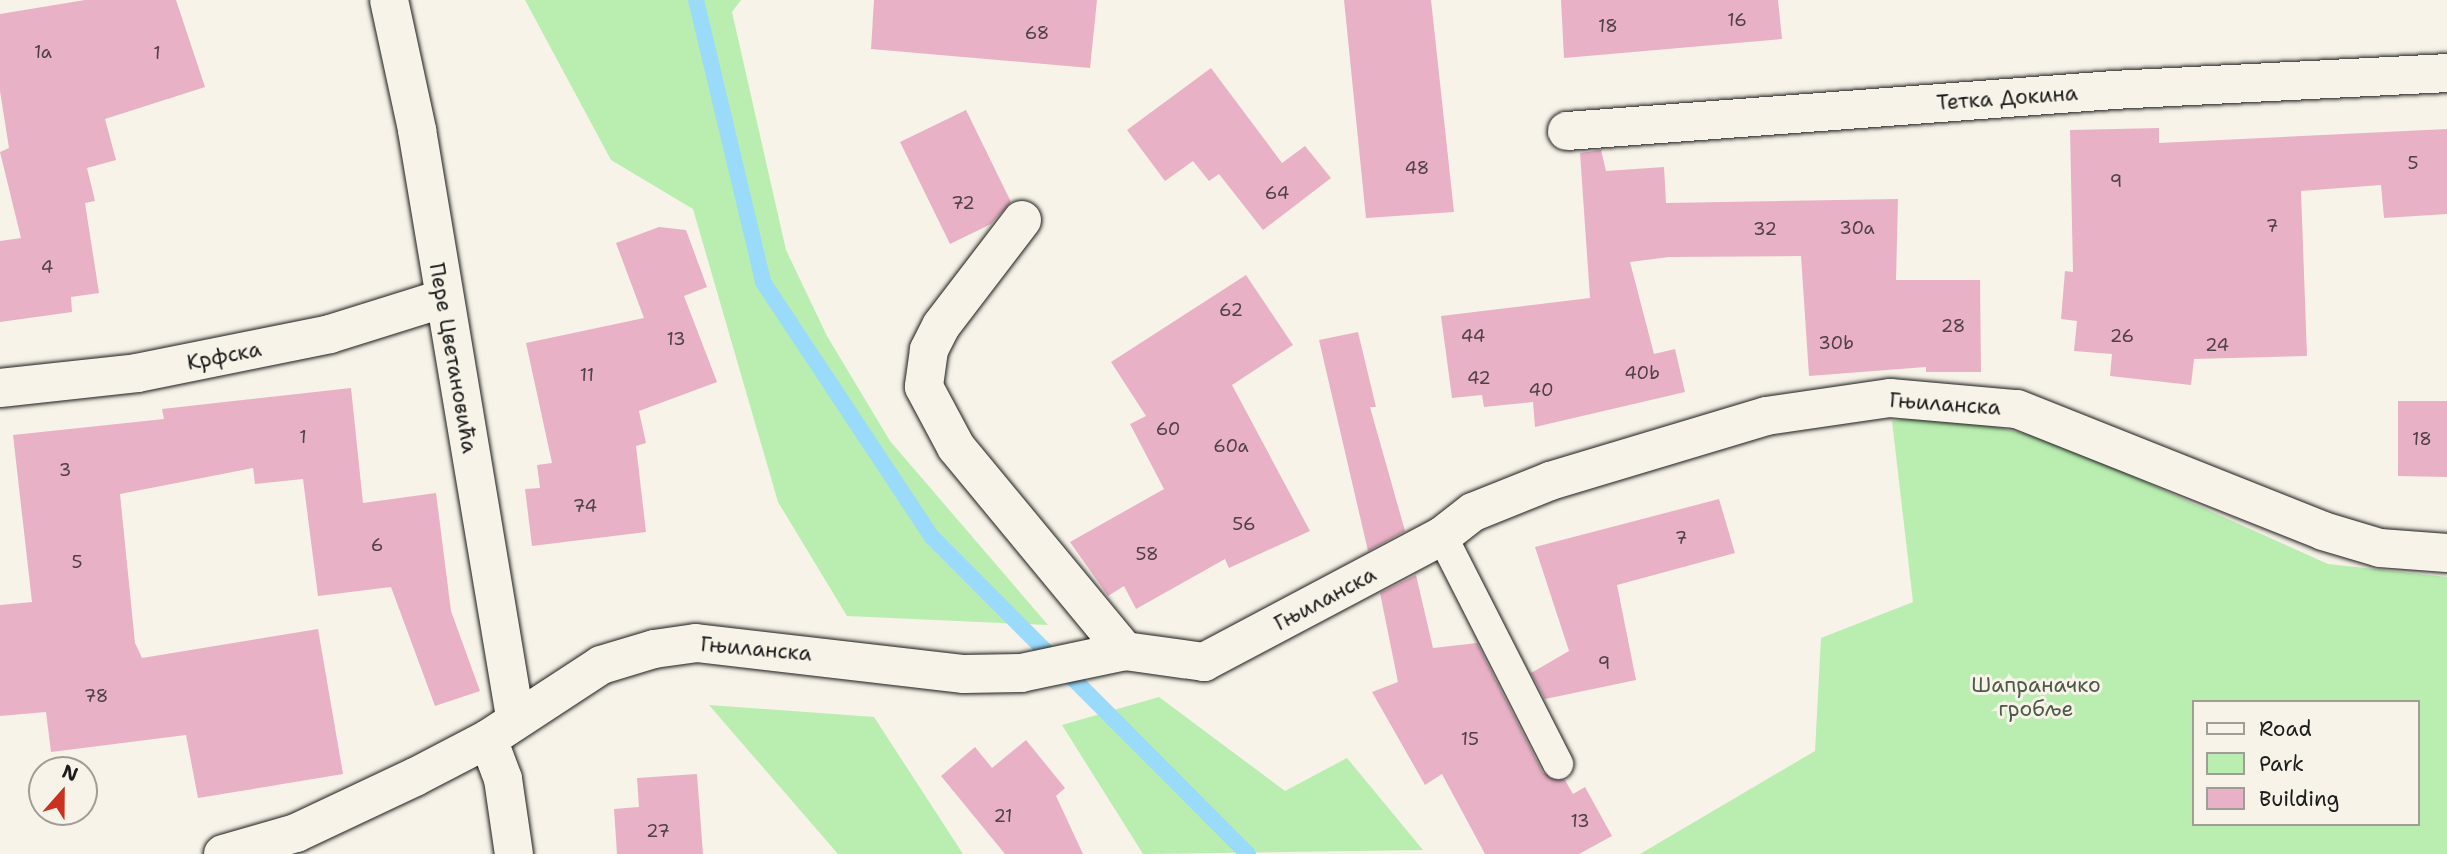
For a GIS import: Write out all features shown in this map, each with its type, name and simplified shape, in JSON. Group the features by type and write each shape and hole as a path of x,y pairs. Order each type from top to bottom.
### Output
{"street":[{"name":"Пере Цветановића","path":"389,0 417,130 442,299 501,728 503,779 514,854"},
{"name":"Тетка Докина","path":"1567,131 2113,90 2447,73"},
{"path":"1022,220 941,326 929,350 925,387 956,447 1117,652"},
{"name":"Крфска","path":"0,388 137,373 278,345 442,299"},
{"name":"Гњиланска","path":"223,854 296,833 501,728 601,665 696,643 806,652 919,672 1021,673 1117,652 1204,663 1442,536 1473,512 1550,481 1766,416 1890,398 2017,409 2323,531 2380,548 2447,553"}],"lane":[{"path":"1442,536 1558,764"}],"green space":[{"path":"525,0 741,0 732,12 786,250 827,336 890,441 1048,625 847,616 778,502 693,209 611,160"},
{"name":"Шапраначко гробље","path":"1941,415 2050,439 2328,564 2447,577 2447,854 1640,854 1815,751 1821,638 1913,602 1892,421"},
{"path":"1159,697 1285,791 1347,758 1423,850 1143,854 1062,725"},
{"path":"709,705 874,717 963,854 838,854"}],"building":[{"path":"85,0 176,0 205,87 105,119 116,160 87,168 95,201 85,203 99,293 71,297 72,312 0,322 0,241 21,238 0,152 9,148 0,91 0,14"},
{"path":"874,0 1097,0 1090,68 871,49"},
{"path":"1344,0 1431,0 1454,212 1366,218"},
{"path":"1561,0 1778,0 1782,39 1564,58"},
{"path":"1211,68 1282,163 1305,146 1331,178 1263,230 1219,174 1209,181 1193,161 1165,181 1127,130"},
{"path":"966,110 1011,202 991,224 950,244 900,142"},
{"path":"2159,128 2159,143 2447,129 2447,214 2384,218 2381,185 2301,191 2307,356 2194,359 2191,385 2110,376 2112,354 2074,351 2077,321 2061,319 2065,271 2073,272 2070,130"},
{"path":"1601,150 1606,171 1664,167 1666,203 1898,199 1896,280 1980,280 1981,372 1926,372 1926,367 1809,376 1801,256 1669,257 1630,262 1654,354 1675,349 1685,392 1535,427 1533,402 1484,407 1482,395 1452,398 1441,316 1590,298 1580,153"},
{"path":"659,227 686,230 707,287 684,296 717,382 639,411 646,443 636,446 646,532 532,546 525,489 540,488 537,465 552,463 526,343 644,318 616,243"},
{"path":"1246,275 1293,345 1232,385 1310,531 1229,568 1225,559 1136,609 1124,586 1108,596 1070,542 1164,489 1130,424 1146,416 1111,362"},
{"path":"1358,332 1376,407 1370,407 1405,531 1368,551 1319,340"},
{"path":"351,388 363,503 436,493 451,611 480,691 435,706 391,587 318,596 303,479 255,484 253,468 120,494 135,643 142,658 318,629 343,774 198,798 186,735 51,752 46,712 0,716 0,605 32,602 13,435 164,419 162,409"},
{"path":"2398,401 2447,401 2447,477 2398,476"},
{"path":"1719,499 1735,553 1617,585 1636,680 1545,699 1531,673 1569,651 1535,547"},
{"path":"1416,575 1433,648 1477,643 1543,773 1565,780 1573,794 1585,787 1612,836 1579,854 1485,854 1442,774 1425,785 1372,692 1398,682 1380,593"},
{"path":"1026,740 1065,788 1056,796 1083,854 1005,854 941,776 975,747 992,768"},
{"path":"697,774 703,854 617,854 614,809 639,807 637,778"}],"waterway":[{"path":"696,0 763,282 932,537 1248,854"}]}
